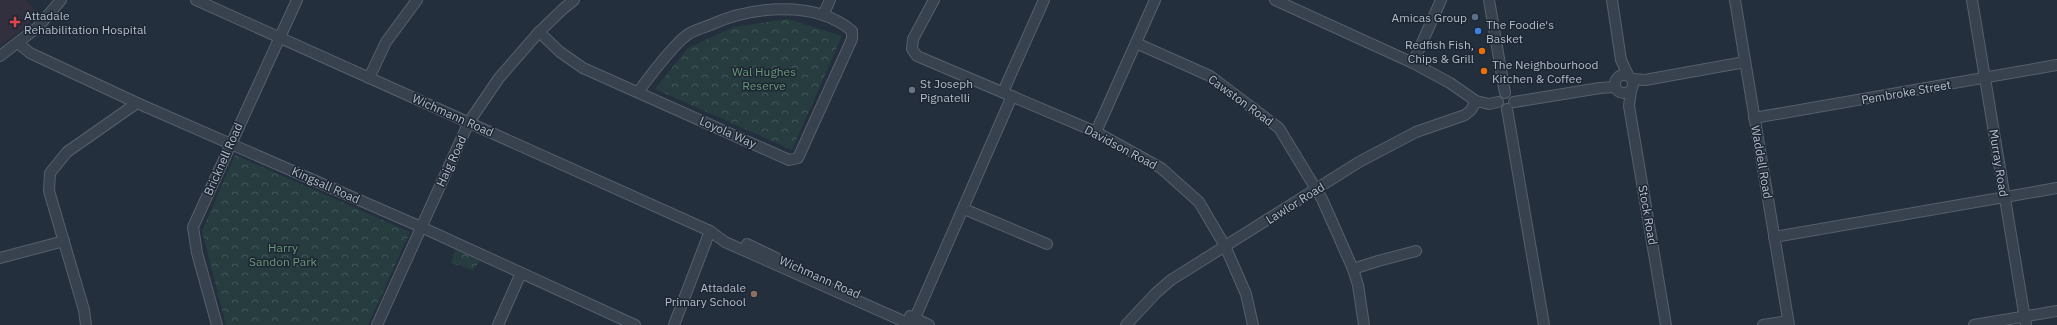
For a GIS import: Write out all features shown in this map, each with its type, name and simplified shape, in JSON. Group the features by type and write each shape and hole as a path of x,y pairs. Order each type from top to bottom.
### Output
{"street":[{"path":"0,56 38,27 62,0"},
{"name":"Wichmann Road","path":"196,0 710,231 725,242 913,323 929,325"},
{"name":"Bricknell Road","path":"217,325 197,253 193,227 230,143 297,0"},
{"path":"369,78 386,42 418,0"},
{"name":"Haig Road","path":"377,325 469,122 499,78 539,32 562,9 574,0"},
{"path":"638,92 657,66 688,35 734,14 786,6 824,13 830,0"},
{"name":"Davidson Road","path":"934,0 914,39 912,49 917,56 1096,132 1161,168 1199,202 1225,246 1246,294 1253,325"},
{"path":"1003,92 1044,0"},
{"path":"1096,132 1155,0"},
{"path":"1275,0 1413,63 1450,83 1476,101 1489,104 1498,102"},
{"path":"1413,63 1441,0"},
{"path":"1488,0 1505,93"},
{"name":"Stock Road","path":"1612,0 1624,83 1666,325"},
{"name":"Waddell Road","path":"1735,0 1789,323"},
{"name":"Murray Road","path":"1972,0 2025,321"},
{"name":"Loyola Way","path":"539,32 560,52 583,68 790,160 798,158 852,39 852,31 845,24 824,13"},
{"name":"Kingsall Road","path":"18,43 30,53 137,103 421,227 635,325"},
{"name":"Cawston Road","path":"1136,43 1210,76 1279,128 1317,190 1353,270 1358,285 1364,325"},
{"path":"1514,102 1745,62"},
{"name":"Pembroke Street","path":"1754,118 2057,66"},
{"path":"1498,102 1499,97 1505,93 1512,95 1514,102 1511,108 1507,110"},
{"path":"913,323 1012,96"},
{"name":"Lawlor Road","path":"1126,325 1150,298 1171,280 1317,190 1359,162 1416,132 1465,115 1471,110 1476,101"},
{"path":"1498,102 1502,108 1507,110"},
{"path":"86,325 84,310 49,191 50,173 67,152 137,103"},
{"path":"1507,110 1544,325"},
{"path":"1774,237 2057,188"},
{"path":"964,209 1047,244"},
{"path":"674,325 710,231"},
{"path":"0,258 64,241"},
{"path":"1353,270 1378,261 1416,251"},
{"path":"498,325 521,273"},
{"path":"1974,325 2025,321 2057,311"},
{"path":"1763,325 1789,323"}],"shaded area":[{"name":"Attadale Rehabilitation Hospital","path":"0,0 25,0 39,13 24,28 0,46"}],"green space":[{"name":"Wal Hughes Reserve","path":"788,19 842,36 792,150 655,89 688,48 734,27"},
{"name":"Harry Sandon Park","path":"235,155 410,232 368,325 226,325 202,231"},
{"path":"457,246 483,257 473,270 451,263"}],"place":[{"name":"Amicas Group","path":"1475,17"},
{"name":"Attadale Rehabilitation Hospital","path":"15,22"},
{"name":"The Foodie's Basket","path":"1478,31"},
{"name":"Redfish Fish, Chips & Grill","path":"1482,51"},
{"name":"The Neighbourhood Kitchen & Coffee","path":"1484,71"},
{"name":"St Joseph Pignatelli","path":"912,90"},
{"name":"Attadale Primary School","path":"754,294"}]}
